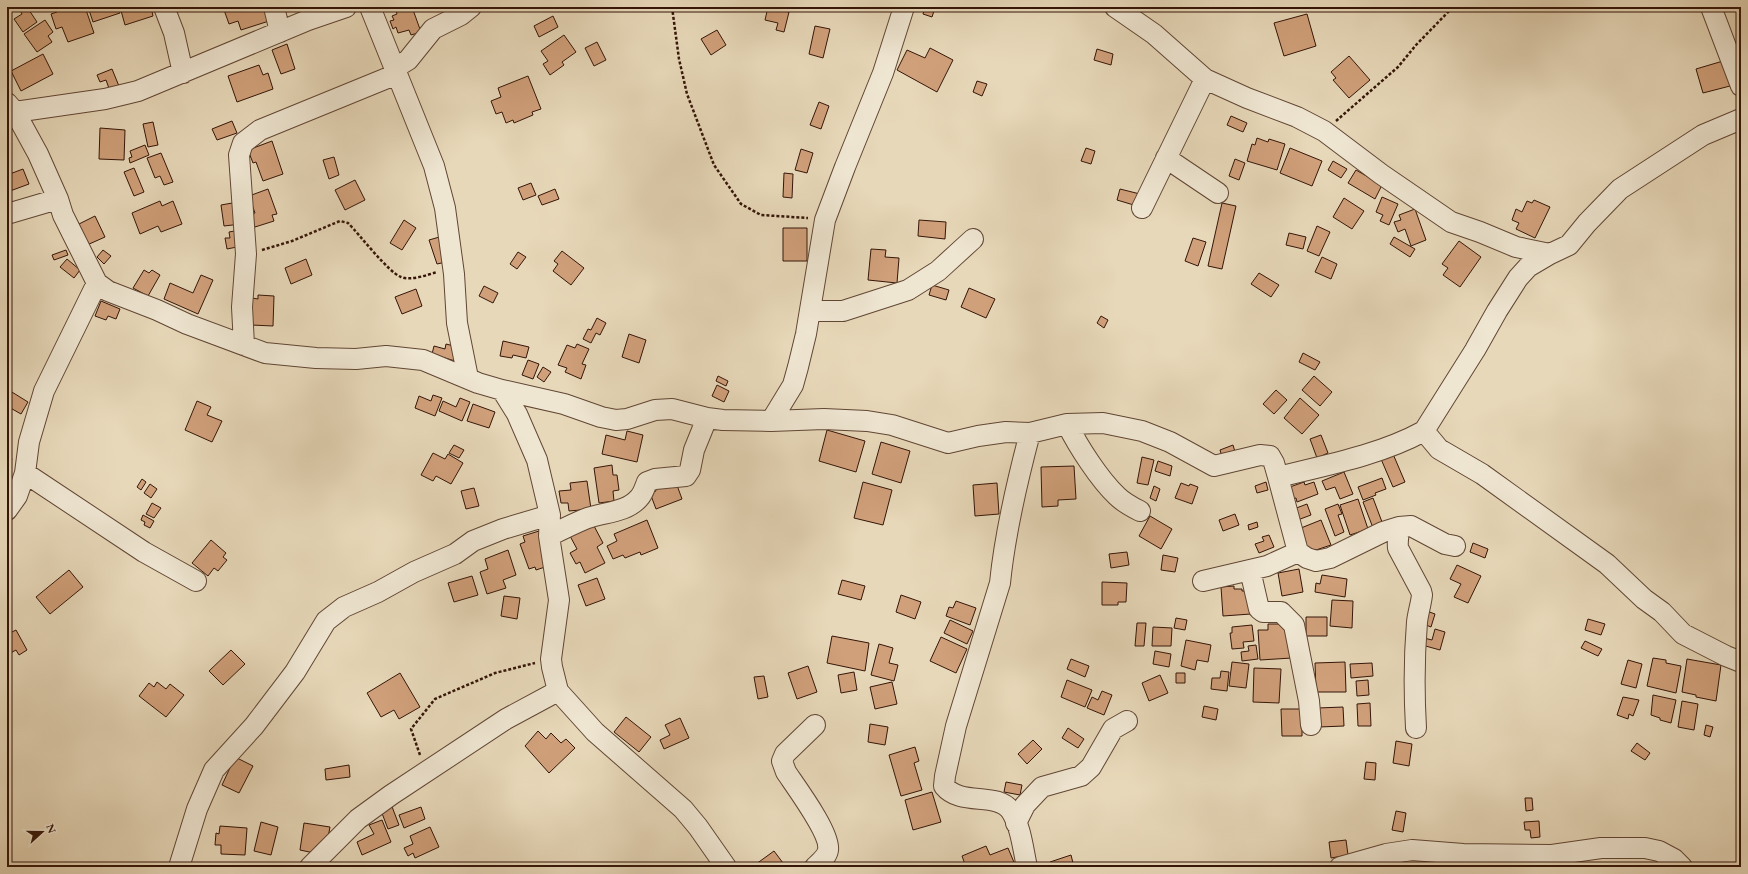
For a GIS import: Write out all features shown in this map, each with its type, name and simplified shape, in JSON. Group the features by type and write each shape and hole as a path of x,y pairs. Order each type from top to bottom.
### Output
{"street":[{"path":"164,7 174,33 183,73"},
{"path":"274,7 280,32"},
{"path":"346,7 308,20 138,91 105,100 11,108 38,154 58,199 63,215 96,283 108,291 157,310 187,324 265,353 287,356 356,359 386,356 423,360 468,378 478,384 564,404 601,417 616,420 627,419 655,410 672,409 707,418 772,421 824,419 867,421 892,425 948,443 978,436 1006,432 1030,433 1067,424 1103,423 1142,431 1170,442 1214,466 1260,455 1270,456 1274,463 1298,552 1316,561 1330,558 1383,532 1399,527 1411,526 1445,544 1455,546"},
{"path":"370,7 434,166 440,185 445,208 453,268 457,322 468,378"},
{"path":"244,345 242,307 246,254 240,155 243,143 260,130 396,71 408,60 433,29 461,15 471,7"},
{"path":"772,421 792,385 801,354 810,311 825,220 883,73 904,7"},
{"path":"1116,7 1154,34 1205,78 1247,98 1297,117 1324,131 1380,174 1451,222 1516,247 1550,254"},
{"path":"1711,7 1741,86"},
{"path":"1142,208 1205,78"},
{"path":"1278,477 1341,463 1410,439 1424,431 1518,278 1528,267 1569,245 1587,223 1620,189 1703,135 1741,119"},
{"path":"1166,158 1218,193"},
{"path":"7,214 58,199"},
{"path":"810,311 843,311 908,290 938,271 973,239"},
{"path":"7,510 17,496 25,473 29,442 44,391 96,283"},
{"path":"502,390 517,414 537,460 550,515 549,536 559,600 551,659 558,691 595,732 683,809 698,827 726,867"},
{"path":"549,536 585,519 599,514 618,511 632,504 640,498 647,482 655,479 686,476 690,470 694,450 707,418"},
{"path":"1067,424 1078,445 1116,495 1124,502 1140,511"},
{"path":"1424,431 1439,449 1482,474 1607,564 1644,599 1662,612 1683,634 1741,662"},
{"path":"1027,867 1016,823 1010,810 998,801 958,796 949,792 944,786 956,726 1000,583 1002,560 1013,503 1030,433"},
{"path":"25,473 144,552 196,581"},
{"path":"179,867 197,809 214,770 254,726 295,672 326,621 348,605 378,592 414,572 455,554 473,541 503,529 550,515"},
{"path":"1399,527 1400,537 1397,542 1398,548 1422,595 1417,621 1415,656 1414,691 1416,728"},
{"path":"1203,581 1267,566 1298,552"},
{"path":"1250,570 1259,609 1263,612 1281,612 1294,625 1311,725"},
{"path":"310,867 358,820 391,795 506,719 558,691"},
{"path":"1016,823 1025,805 1042,787 1081,776 1091,767 1114,729 1127,721"},
{"path":"815,725 786,754 782,762 786,772 825,833 828,850 823,860 815,867"},
{"path":"1340,867 1386,854 1412,850 1464,861 1552,855 1601,848 1645,848 1659,851 1674,859 1682,867"}],"path":[{"path":"672,7 687,94 714,165 741,204 761,215 825,220"},
{"path":"1324,131 1398,67 1416,45 1453,7"},
{"path":"246,254 292,241 340,221 348,223 390,271 401,278 420,277 453,268"},
{"path":"426,772 411,729 435,699 495,673 551,659"}],"building":[{"path":"27,7 37,22 23,32 14,19 22,14 20,10"},
{"path":"55,7 85,7 94,33 68,42 62,27 56,29 51,14 57,12"},
{"path":"88,7 118,7 120,13 93,22"},
{"path":"120,7 151,7 153,16 125,25"},
{"path":"223,7 264,7 269,21 241,30 238,21 229,24"},
{"path":"404,7 412,7 421,32 411,35 409,30 398,33 396,27 393,29 390,21 394,20 392,16 397,14 396,10"},
{"path":"768,7 789,12 784,32 776,30 778,23 765,20"},
{"path":"925,7 935,8 932,17 923,14"},
{"path":"1426,7 1436,7 1432,12"},
{"path":"1307,14 1316,46 1284,56 1274,23"},
{"path":"553,16 558,27 539,37 534,26"},
{"path":"45,20 53,32 48,36 52,42 37,52 24,34"},
{"path":"815,26 830,29 823,58 809,54"},
{"path":"717,30 726,45 711,55 701,39"},
{"path":"564,35 576,52 562,62 564,65 550,75 543,64 548,61 541,51"},
{"path":"597,42 606,60 594,66 585,48"},
{"path":"287,44 295,69 281,74 272,50"},
{"path":"930,48 953,60 937,92 897,70 907,50 925,58"},
{"path":"1097,49 1113,54 1111,65 1094,60"},
{"path":"43,54 53,74 21,91 11,71"},
{"path":"1349,56 1370,80 1349,98 1333,80 1336,78 1331,72"},
{"path":"1723,61 1730,86 1703,93 1696,69"},
{"path":"259,65 263,75 268,73 273,89 237,102 228,76"},
{"path":"112,69 121,91 111,94 106,80 100,82 97,75"},
{"path":"528,76 541,109 532,112 533,115 514,123 513,120 506,123 502,112 496,114 491,101 501,97 498,88"},
{"path":"977,81 987,84 982,96 973,92"},
{"path":"819,102 829,106 821,129 810,125"},
{"path":"1231,116 1247,123 1243,132 1227,125"},
{"path":"232,121 237,133 217,140 212,129"},
{"path":"153,122 158,145 148,147 143,124"},
{"path":"100,128 125,130 124,160 99,159"},
{"path":"1257,138 1268,142 1269,139 1285,144 1277,170 1247,161 1252,144 1255,145"},
{"path":"272,141 283,174 263,181 256,162 253,163 248,150"},
{"path":"145,145 149,155 130,163 129,158 132,157 130,151"},
{"path":"1086,148 1095,151 1091,164 1081,161"},
{"path":"1290,148 1322,161 1312,186 1280,173"},
{"path":"801,149 813,153 807,173 795,170"},
{"path":"161,153 173,182 164,185 160,176 155,178 147,158"},
{"path":"334,157 339,175 329,179 323,160"},
{"path":"1235,159 1245,163 1239,180 1229,176"},
{"path":"1333,161 1347,169 1341,178 1328,170"},
{"path":"134,168 144,192 134,196 124,172"},
{"path":"23,169 29,184 10,191 7,184 7,175"},
{"path":"1356,170 1382,185 1375,199 1348,183"},
{"path":"784,173 793,174 792,198 783,197"},
{"path":"355,180 365,200 345,210 335,190"},
{"path":"531,183 536,195 523,200 518,188"},
{"path":"268,189 277,214 272,215 274,221 255,227 251,215 255,213 249,196"},
{"path":"555,189 559,199 542,205 538,196"},
{"path":"1120,189 1140,194 1137,206 1117,200"},
{"path":"1382,197 1398,204 1389,225 1380,221 1383,215 1376,212"},
{"path":"1344,198 1364,211 1352,229 1333,217"},
{"path":"1534,200 1550,207 1535,238 1516,229 1519,223 1512,220 1516,209 1522,212 1527,201 1532,203"},
{"path":"160,201 162,206 173,201 182,224 161,232 158,226 140,234 132,213"},
{"path":"238,202 241,224 224,226 221,205"},
{"path":"1222,203 1236,206 1222,269 1208,266"},
{"path":"1415,209 1426,240 1411,246 1405,229 1398,232 1394,222 1401,220 1399,215"},
{"path":"95,216 105,237 87,245 77,225"},
{"path":"404,220 416,228 402,250 390,243"},
{"path":"919,220 946,222 945,239 918,236"},
{"path":"1317,226 1330,232 1319,256 1307,251"},
{"path":"783,228 807,228 807,261 783,261"},
{"path":"240,230 242,246 227,249 225,238 230,238 229,232"},
{"path":"1289,233 1306,237 1303,249 1286,245"},
{"path":"443,236 446,262 437,264 429,240"},
{"path":"1394,237 1415,249 1410,257 1390,244"},
{"path":"1193,238 1206,242 1198,266 1185,261"},
{"path":"1459,241 1481,257 1460,287 1443,275 1448,268 1442,264"},
{"path":"871,249 886,250 885,257 899,258 897,283 868,280"},
{"path":"66,250 68,255 54,260 52,255"},
{"path":"103,250 111,256 104,264 97,257"},
{"path":"562,251 584,268 571,285 553,271 558,264 554,261"},
{"path":"518,252 526,257 517,269 510,264"},
{"path":"1322,257 1337,264 1331,279 1315,272"},
{"path":"67,259 80,270 74,278 60,267"},
{"path":"306,259 312,275 291,284 285,268"},
{"path":"144,270 149,273 152,270 160,275 148,296 133,288"},
{"path":"1259,273 1279,285 1271,297 1251,284"},
{"path":"201,275 213,280 198,314 164,299 170,283 193,293"},
{"path":"932,285 949,290 946,300 929,295"},
{"path":"484,286 498,293 493,303 479,296"},
{"path":"969,288 995,299 986,318 961,307"},
{"path":"416,289 422,306 402,314 395,297"},
{"path":"258,295 274,296 273,326 251,325 252,298 258,299"},
{"path":"101,301 120,309 116,319 108,316 106,320 95,316"},
{"path":"1101,316 1108,320 1104,328 1097,323"},
{"path":"597,318 606,323 600,335 596,333 591,343 583,339 588,329 591,330"},
{"path":"629,334 646,340 639,363 622,357"},
{"path":"503,341 529,347 526,358 513,355 512,358 500,356"},
{"path":"446,344 458,347 455,361 432,354 434,346 445,349"},
{"path":"577,344 589,349 582,364 586,365 581,379 565,372 567,368 558,365 567,345 575,348"},
{"path":"1303,353 1320,362 1315,370 1299,362"},
{"path":"528,360 539,364 533,379 522,375"},
{"path":"543,367 551,372 544,382 537,377"},
{"path":"718,376 728,381 726,386 716,381"},
{"path":"1314,376 1332,392 1320,406 1302,390"},
{"path":"717,385 729,391 724,402 712,396"},
{"path":"7,389 28,402 21,414 7,406"},
{"path":"1276,390 1287,400 1274,414 1263,404"},
{"path":"433,395 442,398 435,416 415,408 419,396 431,401"},
{"path":"460,398 470,402 462,421 439,411 443,401 456,407"},
{"path":"1300,398 1319,415 1302,434 1284,418"},
{"path":"197,401 211,407 207,415 222,421 212,442 185,430"},
{"path":"473,404 495,412 489,428 467,421"},
{"path":"827,430 865,441 856,472 819,461"},
{"path":"627,431 643,435 637,462 602,454 606,435 625,440"},
{"path":"1321,435 1328,453 1317,458 1310,439"},
{"path":"881,442 910,451 901,483 872,474"},
{"path":"454,445 464,450 459,458 449,453"},
{"path":"1233,445 1236,455 1223,460 1220,450"},
{"path":"433,453 445,459 448,454 463,463 451,484 436,476 433,481 421,475"},
{"path":"1393,454 1405,482 1393,487 1381,459"},
{"path":"7,456 12,459 7,469"},
{"path":"1142,457 1154,460 1148,485 1137,483"},
{"path":"1158,461 1172,466 1170,476 1155,471"},
{"path":"612,465 613,475 617,475 619,490 613,491 614,501 599,503 594,468"},
{"path":"1074,466 1076,499 1058,500 1058,506 1042,507 1041,467"},
{"path":"1344,472 1353,494 1340,499 1335,487 1326,490 1322,481"},
{"path":"674,477 682,499 656,509 650,493 656,491 653,484"},
{"path":"1382,478 1386,489 1363,500 1358,487"},
{"path":"142,479 146,482 141,490 137,487"},
{"path":"587,481 591,509 569,511 568,503 561,503 559,491 571,490 570,483"},
{"path":"863,482 892,490 883,525 854,518"},
{"path":"1266,482 1268,490 1257,493 1255,486"},
{"path":"1304,482 1305,485 1314,482 1318,494 1297,502 1296,498 1291,499 1287,488"},
{"path":"997,483 999,514 975,516 973,485"},
{"path":"1181,483 1198,487 1192,504 1175,498"},
{"path":"150,484 157,489 151,498 144,493"},
{"path":"1154,486 1160,489 1156,501 1150,498"},
{"path":"474,488 479,506 466,509 461,491"},
{"path":"1373,498 1385,530 1375,533 1363,502"},
{"path":"1358,499 1368,529 1350,535 1340,505"},
{"path":"152,503 161,508 154,518 146,514"},
{"path":"1307,504 1311,515 1295,521 1291,510"},
{"path":"1338,504 1342,514 1338,515 1344,532 1335,536 1325,509"},
{"path":"1235,514 1239,525 1223,531 1219,520"},
{"path":"143,515 154,521 150,528 144,525 145,522 141,520"},
{"path":"1150,516 1172,529 1161,549 1139,536"},
{"path":"647,520 658,548 641,555 640,552 625,558 623,555 613,559 607,546 617,541 614,534"},
{"path":"1321,520 1331,545 1307,553 1304,543 1306,542 1301,528"},
{"path":"1257,522 1258,527 1249,530 1248,525"},
{"path":"593,524 603,543 597,547 605,563 585,573 580,562 576,564 570,553 577,549 570,536"},
{"path":"539,531 551,565 536,570 535,567 529,569 520,544 525,542 523,536"},
{"path":"1269,535 1274,547 1259,553 1255,544 1264,541 1262,537"},
{"path":"211,540 226,553 223,557 227,560 218,571 214,568 208,576 192,563"},
{"path":"1473,543 1488,549 1485,558 1470,552"},
{"path":"508,550 516,575 503,580 506,588 487,594 480,572 488,569 485,559"},
{"path":"1127,552 1129,565 1111,568 1109,554"},
{"path":"1163,555 1178,558 1175,572 1161,570"},
{"path":"1457,565 1481,576 1468,603 1454,597 1461,584 1450,579"},
{"path":"1299,569 1303,592 1282,596 1278,573"},
{"path":"69,570 83,587 50,614 36,597"},
{"path":"1322,575 1347,579 1345,597 1315,592 1316,583 1320,584"},
{"path":"472,576 478,595 454,602 448,583"},
{"path":"597,578 605,599 586,606 578,585"},
{"path":"842,580 865,586 861,600 838,594"},
{"path":"1102,582 1127,583 1126,602 1118,602 1118,605 1102,605"},
{"path":"1234,586 1234,589 1249,591 1251,614 1223,616 1221,587"},
{"path":"901,595 921,602 915,619 896,612"},
{"path":"504,596 520,598 517,619 501,616"},
{"path":"1332,600 1353,601 1352,628 1330,626"},
{"path":"956,601 976,608 970,625 946,616 949,607 953,608"},
{"path":"1424,610 1435,614 1431,627 1421,623"},
{"path":"1306,617 1327,617 1327,636 1306,636"},
{"path":"1176,618 1187,620 1185,630 1174,628"},
{"path":"1588,619 1605,624 1601,635 1585,630"},
{"path":"950,620 973,631 967,644 944,633"},
{"path":"1137,623 1146,623 1144,646 1135,646"},
{"path":"1268,624 1283,624 1284,630 1290,630 1292,658 1260,660 1258,630 1268,630"},
{"path":"1252,625 1254,641 1243,642 1244,648 1232,649 1230,633 1232,633 1232,627"},
{"path":"1153,627 1172,628 1171,646 1152,646"},
{"path":"1435,629 1445,632 1440,650 1422,645 1424,638 1432,640"},
{"path":"16,630 27,650 19,655 16,650 7,655 7,633 8,634"},
{"path":"832,636 869,643 865,671 827,663"},
{"path":"941,637 967,649 956,673 930,661"},
{"path":"1186,640 1211,645 1208,662 1197,660 1195,670 1181,666"},
{"path":"1585,641 1602,649 1598,656 1581,648"},
{"path":"879,644 893,648 889,663 898,665 894,681 871,675"},
{"path":"1256,645 1258,659 1242,661 1241,652 1249,651 1248,646"},
{"path":"231,650 245,664 223,685 209,671"},
{"path":"1155,651 1171,654 1169,667 1153,664"},
{"path":"1653,658 1666,660 1666,663 1681,666 1676,693 1647,686"},
{"path":"1071,659 1089,666 1085,677 1067,669"},
{"path":"1687,659 1721,665 1716,701 1696,697 1696,695 1682,692"},
{"path":"1628,660 1642,664 1636,688 1621,684"},
{"path":"1232,662 1249,664 1246,688 1229,686"},
{"path":"1345,662 1346,692 1316,692 1315,663"},
{"path":"1372,663 1373,676 1351,678 1350,664"},
{"path":"808,666 817,692 797,699 788,673"},
{"path":"1254,668 1281,669 1279,703 1253,702"},
{"path":"1221,671 1229,672 1227,691 1211,689 1212,678 1220,678"},
{"path":"854,672 857,690 841,693 838,675"},
{"path":"400,673 420,707 399,719 394,710 381,717 367,693"},
{"path":"1176,673 1185,673 1185,683 1176,683"},
{"path":"1160,675 1168,693 1149,701 1142,683"},
{"path":"764,676 768,697 758,699 754,677"},
{"path":"1067,680 1092,690 1085,707 1061,697"},
{"path":"1368,680 1369,695 1357,696 1356,681"},
{"path":"157,682 166,689 170,684 184,695 166,717 139,696 149,683 154,687"},
{"path":"892,682 897,704 875,709 870,687"},
{"path":"1102,691 1112,695 1104,715 1087,708 1092,697 1098,700"},
{"path":"1653,695 1676,700 1671,723 1660,720 1660,718 1651,715"},
{"path":"1623,697 1639,700 1633,716 1629,714 1628,719 1617,715"},
{"path":"1682,701 1698,704 1694,730 1678,727"},
{"path":"1370,703 1371,726 1358,726 1357,704"},
{"path":"1204,706 1218,709 1216,720 1202,717"},
{"path":"1343,707 1344,726 1319,727 1318,708"},
{"path":"1281,709 1302,709 1302,736 1282,736"},
{"path":"626,717 651,737 639,752 614,732"},
{"path":"680,718 689,738 664,749 660,740 670,735 665,725"},
{"path":"870,724 888,727 885,745 868,742"},
{"path":"1706,725 1713,727 1710,737 1704,735"},
{"path":"1068,728 1084,739 1078,748 1062,738"},
{"path":"538,731 546,739 551,733 561,743 566,739 575,748 549,773 525,746"},
{"path":"1033,740 1042,749 1027,764 1018,754"},
{"path":"1396,741 1412,744 1409,766 1393,763"},
{"path":"1637,743 1650,753 1645,760 1631,751"},
{"path":"915,747 919,761 914,763 922,790 901,796 889,755"},
{"path":"235,757 253,766 239,793 222,785"},
{"path":"1366,762 1376,763 1375,780 1364,779"},
{"path":"349,765 350,777 326,780 325,769"},
{"path":"1006,782 1022,785 1020,795 1004,792"},
{"path":"932,792 941,822 913,830 905,800"},
{"path":"1525,798 1532,798 1533,810 1526,811"},
{"path":"391,804 399,825 388,829 380,808"},
{"path":"421,807 425,819 404,828 399,815"},
{"path":"1396,811 1406,813 1403,832 1392,830"},
{"path":"382,820 391,842 362,855 357,842 374,834 369,825"},
{"path":"1539,821 1540,837 1531,838 1530,830 1525,830 1524,822"},
{"path":"261,822 278,827 271,855 254,851"},
{"path":"304,823 330,827 326,848 316,846 314,853 300,850"},
{"path":"220,826 247,828 245,855 221,854 221,845 215,845 216,833 219,834"},
{"path":"430,827 439,847 415,858 413,853 408,856 404,848 413,844 410,836"},
{"path":"1346,840 1348,855 1331,858 1329,842"},
{"path":"986,846 990,855 1008,848 1016,867 966,867 962,856"},
{"path":"774,851 786,867 752,867"},
{"path":"1071,855 1074,867 1052,867 1050,862"},
{"path":"1391,857 1402,857 1402,867 1391,867"}]}
